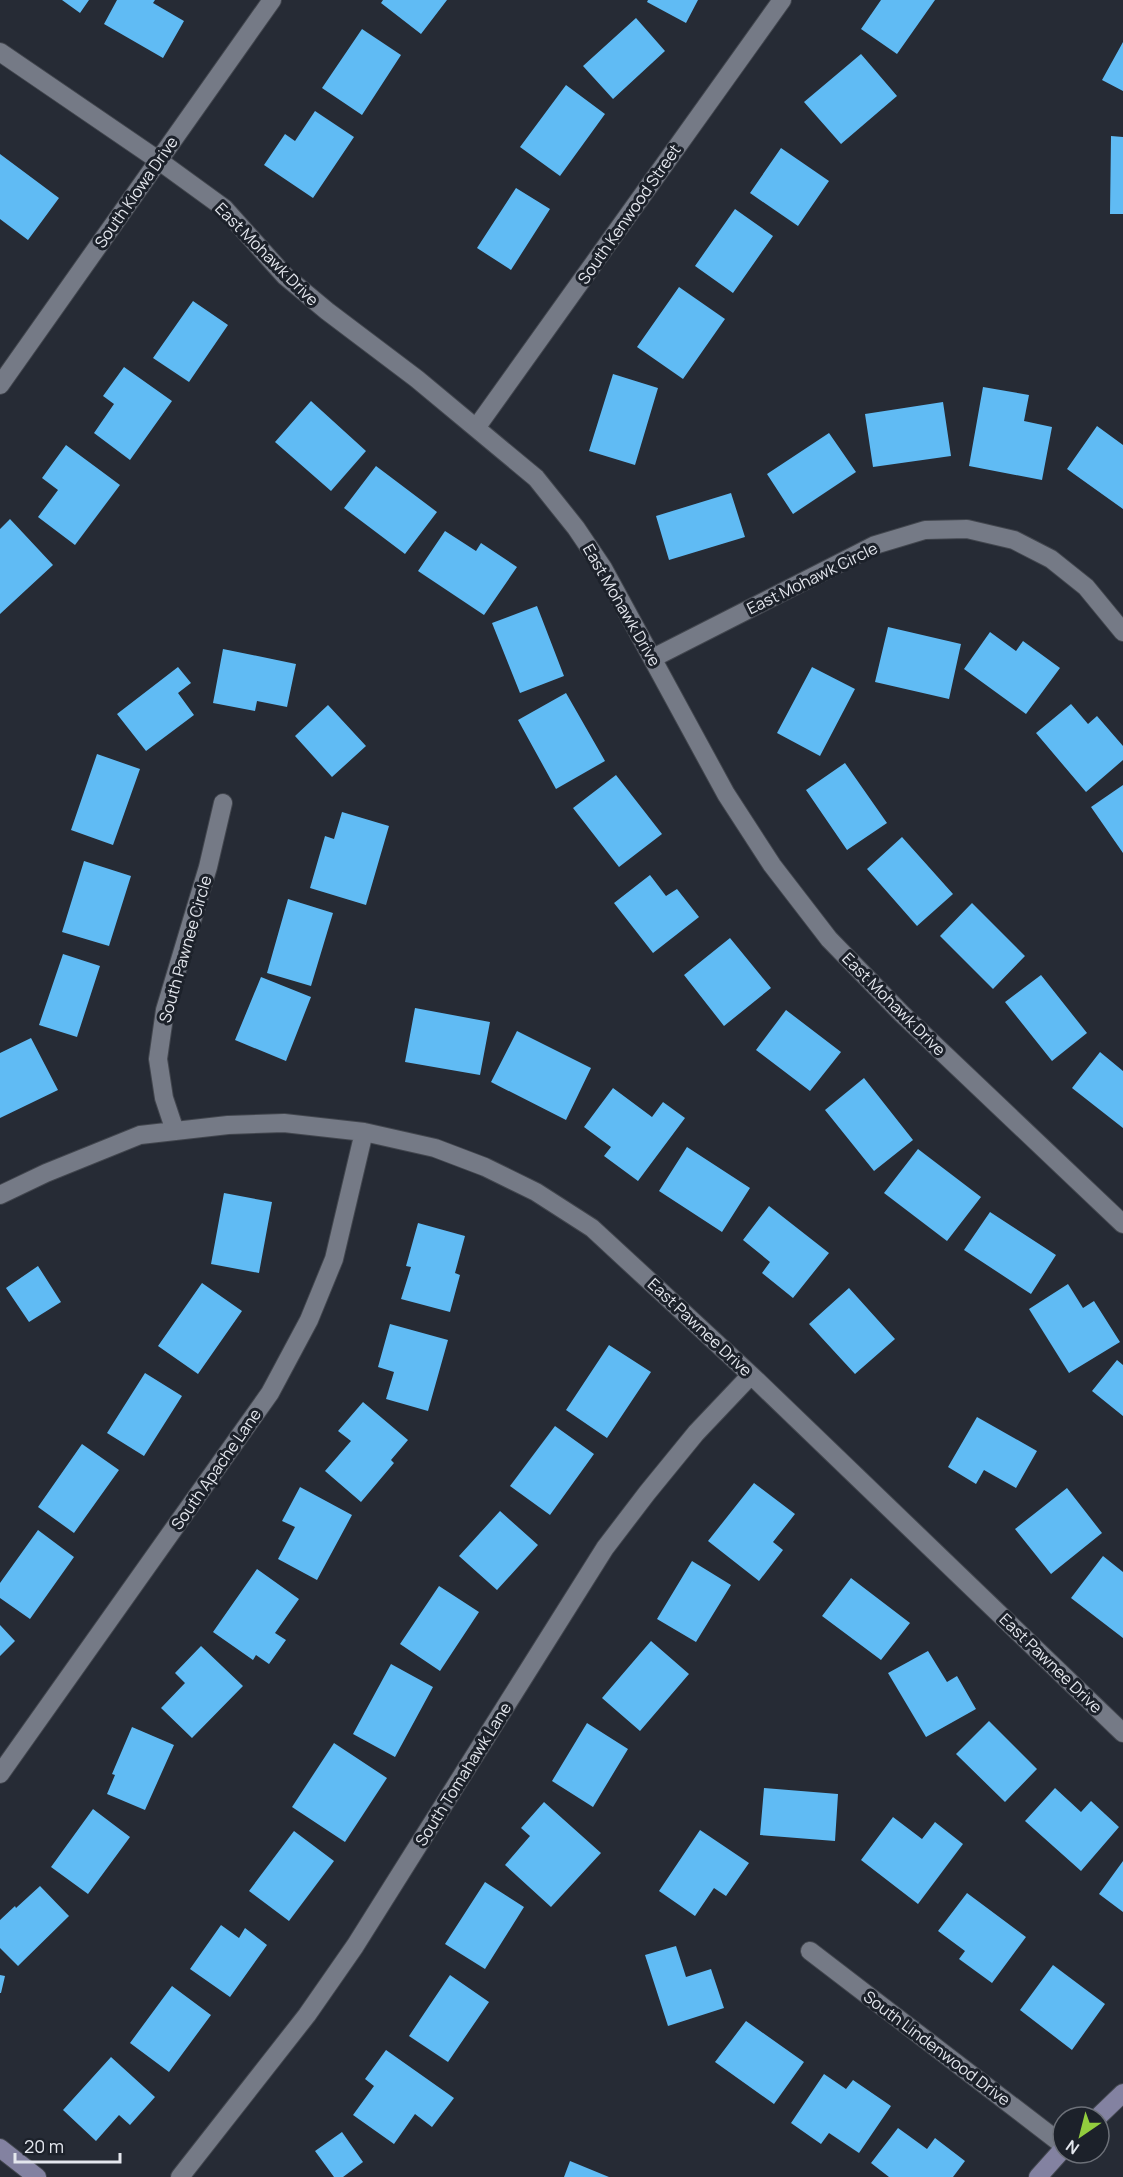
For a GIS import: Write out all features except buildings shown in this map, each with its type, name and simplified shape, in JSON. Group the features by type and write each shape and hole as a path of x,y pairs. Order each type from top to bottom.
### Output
{"street":[{"name":"South Kiowa Drive","path":"0,385 272,0"},
{"name":"South Kenwood Street","path":"476,428 782,0"},
{"name":"East Mohawk Drive","path":"0,52 224,208 285,276 417,379 536,478 576,528 603,568 726,794 772,865 829,939 902,1014 1123,1224"},
{"name":"East Mohawk Circle","path":"653,658 875,545 925,530 967,529 1014,540 1042,554 1086,587 1123,632"},
{"name":"South Pawnee Circle","path":"175,1131 164,1098 158,1059 165,1010 208,867 223,803"},
{"name":"East Pawnee Drive","path":"0,1195 46,1173 140,1135 228,1125 284,1123 364,1132 435,1148 485,1167 545,1198 592,1228 751,1376 1123,1733"},
{"name":"South Apache Lane","path":"0,1774 270,1393 309,1320 334,1259 364,1132"},
{"name":"South Tomahawk Lane","path":"180,2177 307,2015 355,1946 605,1548 646,1492 696,1433 751,1376"},
{"name":"South Lindenwood Drive","path":"810,1951 1051,2138"},
{"path":"1110,2105 1123,2093"},
{"path":"0,2148 37,2177"},
{"name":"South Lindenwood Drive","path":"1038,2177 1051,2161"}]}
